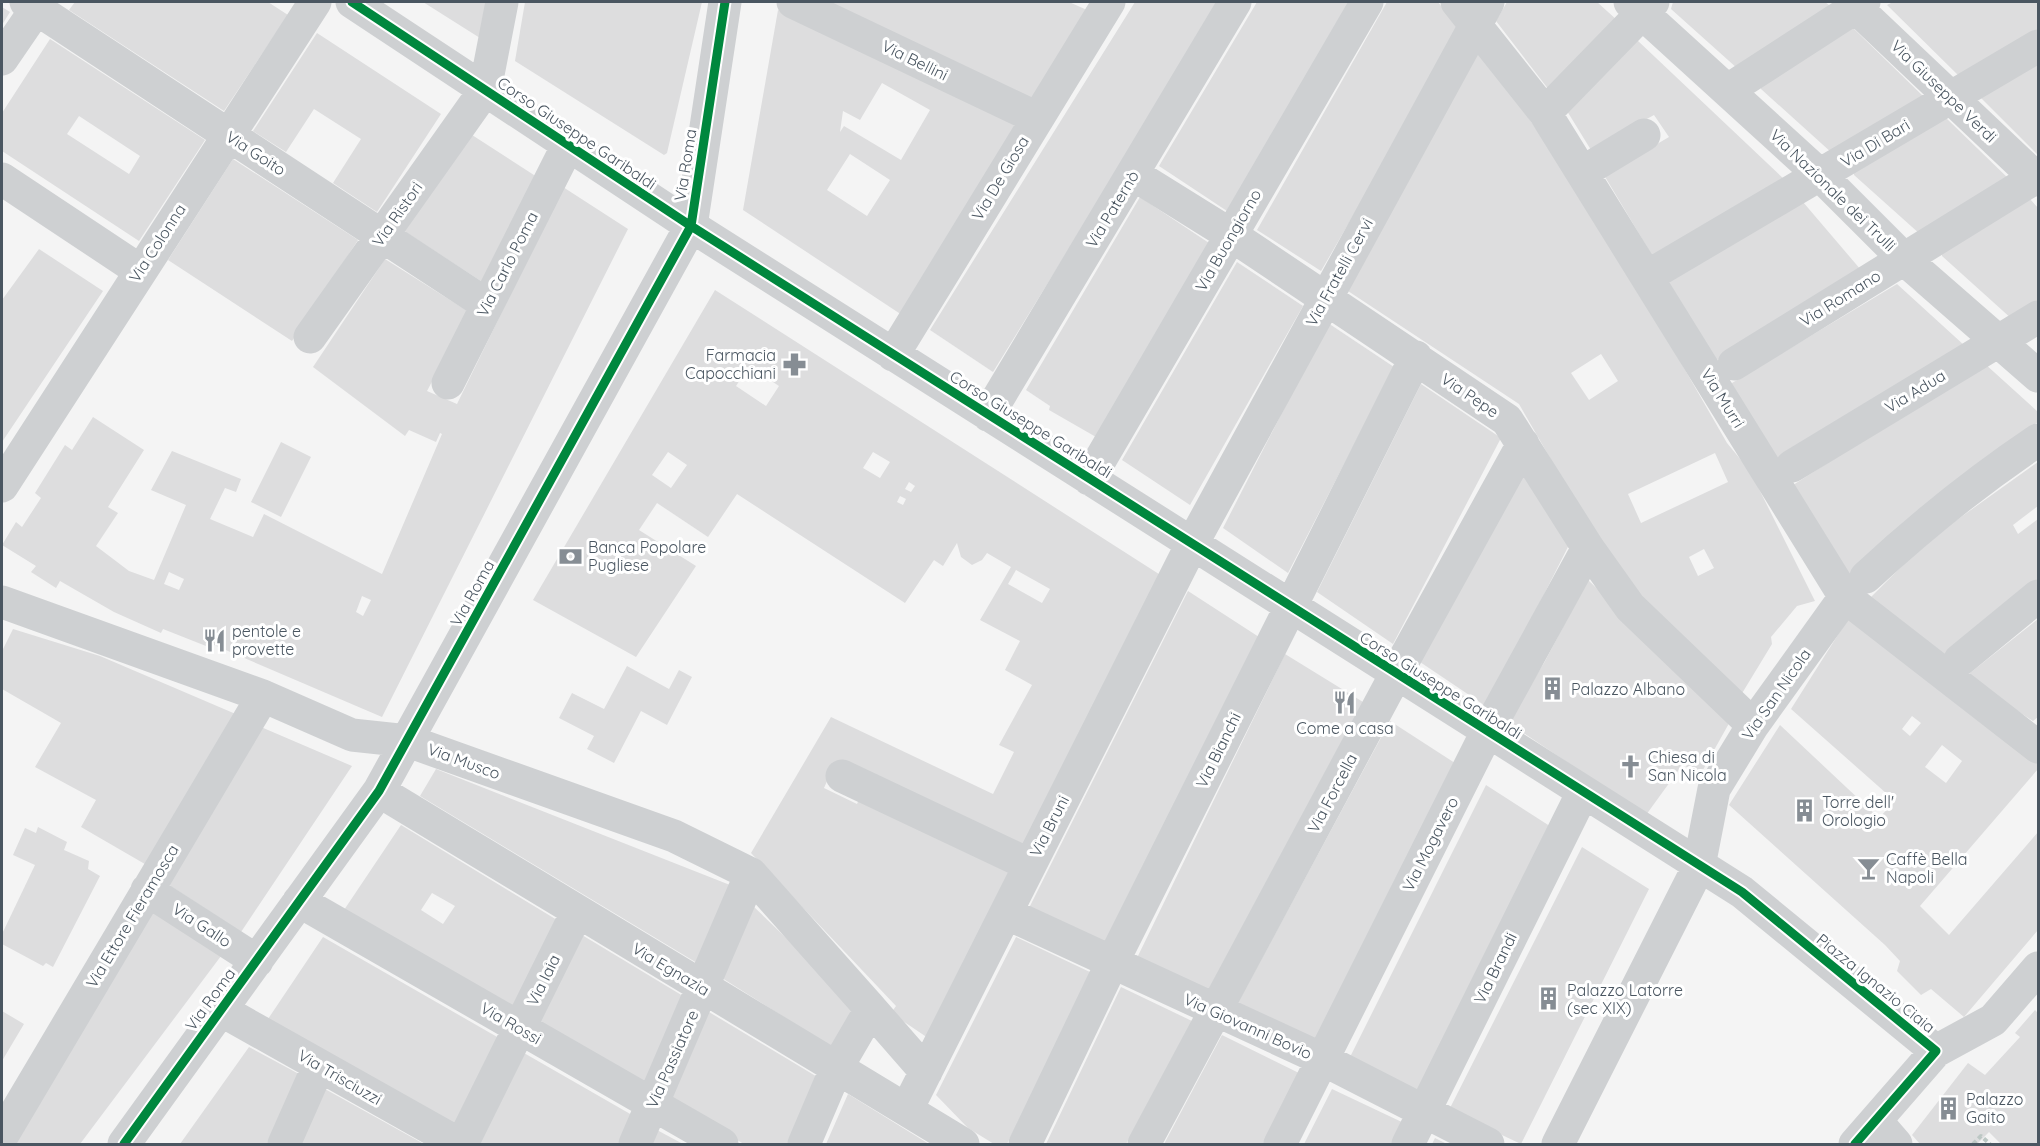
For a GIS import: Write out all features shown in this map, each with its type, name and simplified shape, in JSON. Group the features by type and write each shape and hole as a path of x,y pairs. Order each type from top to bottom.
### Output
{"street":[{"name":"Via Colonna","path":"2,486 139,270 315,2"},
{"name":"Corso Giuseppe Garibaldi","path":"352,2 691,226 1699,866"},
{"path":"485,90 502,2"},
{"name":"Via Roma","path":"124,1144 379,791 691,226 725,2"},
{"name":"Via Bellini","path":"793,2 1036,118"},
{"name":"Via Paternò","path":"988,415 1235,2"},
{"name":"Via Buongiorno","path":"1089,479 1367,2"},
{"name":"Via De Giosa","path":"893,355 1105,3"},
{"path":"1728,90 1857,3"},
{"name":"Via Giuseppe Verdi","path":"1857,3 2038,178"},
{"name":"Via Goito","path":"34,4 228,135 486,304"},
{"path":"2,59 34,4"},
{"path":"1545,113 1642,5"},
{"name":"Via Nazionale dei Trulli","path":"1642,5 1728,90 1821,176 1904,259 2038,376"},
{"name":"Via Murri","path":"1473,9 1545,113 1648,276 1855,587 2038,747"},
{"name":"Via Fratelli Cervi","path":"1192,544 1325,297 1473,9"},
{"name":"Via Di Bari","path":"1648,276 2038,46"},
{"name":"Via Ristori","path":"310,337 485,90"},
{"path":"1583,172 1644,135"},
{"name":"Via Carlo Poma","path":"448,384 486,304 568,146"},
{"name":"Via Pepe","path":"1133,174 1231,235 1507,420 1588,548 1630,607 1753,725"},
{"name":"Via Romano","path":"1734,364 2038,178"},
{"path":"2,179 139,270"},
{"name":"Via Adua","path":"1792,466 2038,317"},
{"name":"Via Bianchi","path":"1025,1144 1112,963 1416,357"},
{"name":"Via San Nicola","path":"1699,866 1714,789 1753,725 1855,587 1914,533 2038,440"},
{"name":"Via Forcella","path":"1144,1144 1396,674 1523,444"},
{"name":"Via Bruni","path":"907,1109 1192,544"},
{"name":"Via Mogavero","path":"1280,1144 1487,732 1588,548"},
{"path":"1960,660 2038,596"},
{"name":"Via Musco","path":"2,602 263,696 352,735 408,741 674,836 751,874 926,1072"},
{"name":"Via Ettore Fieramosca","path":"2,1136 263,696"},
{"path":"842,776 1030,866"},
{"name":"Via Egnazia","path":"379,791 703,989 963,1144"},
{"name":"Via Brandi","path":"1408,1144 1582,792"},
{"path":"1558,1144 1699,866"},
{"name":"Piazza Ignazio Ciaia","path":"1699,866 1742,892 1936,1050 1876,1137"},
{"name":"Via Passiatore","path":"635,1144 751,874"},
{"name":"Via Gallo","path":"147,890 257,961"},
{"name":"Via Rossi","path":"299,901 722,1144"},
{"name":"Via Iaia","path":"461,1144 576,912"},
{"name":"Via Giovanni Bovio","path":"1006,913 1322,1059 1488,1144"},
{"path":"1936,1050 1993,1020 2038,968"},
{"path":"804,1144 836,1069 871,1009"},
{"name":"Via Trisciuzzi","path":"221,1010 461,1144"},
{"path":"284,1144 319,1065"}],"path":[{"path":"1973,1144 1981,1136 1990,1144"}],"building":[{"path":"75,2 268,2 288,15 224,111 69,10"},
{"path":"423,2 490,2 480,38"},
{"path":"525,2 702,2 667,153 664,155 515,61"},
{"path":"823,2 1069,2 1087,10 1033,101"},
{"path":"1135,2 1221,2 993,372 930,330"},
{"path":"1257,2 1351,2 1227,211 1159,166"},
{"path":"1387,2 1438,2 1460,31 1321,271 1257,230"},
{"path":"1507,2 1597,2 1618,21 1549,90 1496,21"},
{"path":"1673,2 1825,2 1833,8 1738,69 1671,9"},
{"path":"1893,2 2038,2 2038,30 1960,77 1887,5"},
{"path":"2,7 10,12 2,25"},
{"path":"778,10 954,95 1017,122 902,315 743,210","holes":["882,83 930,110 901,160 844,126 840,132 843,111 860,120","850,154 890,180 867,216 827,190"]},
{"path":"1852,27 1925,98 1832,153 1761,89 1760,85"},
{"path":"317,33 441,114 377,212 333,183 361,139 314,109 286,152 253,131"},
{"path":"50,39 205,140 139,241 2,151 2,113","holes":["79,116 140,156 129,174 67,134"]},
{"path":"1637,40 1785,180 1653,257 1604,175 1669,137 1654,115 1591,150 1567,111"},
{"path":"1477,53 1507,87 1545,142 1642,295 1727,443 1750,471 1815,601 1797,606 1771,637 1772,644 1741,695 1632,595 1519,404 1348,291","holes":["1601,354 1618,381 1589,400 1571,373","1715,453 1728,482 1641,523 1628,494","1704,549 1714,568 1698,576 1689,557"]},
{"path":"2038,62 2038,155 1980,97"},
{"path":"1945,117 2010,180 1921,235 1854,175 1854,171"},
{"path":"469,133 537,177 484,283 404,231"},
{"path":"233,159 358,240 292,341 168,260"},
{"path":"563,187 628,229 382,717 207,642 206,646 163,629 161,633 114,612 60,581 56,588 31,572 36,566 2,545 16,522 22,527 41,498 35,493 65,445 72,450 93,417 144,450 108,507 118,513 96,546 129,571 154,580 186,505 151,490 172,451 241,479 236,492 225,488 210,519 253,537 264,514 382,574 442,434 440,433 436,442 409,430 405,436 313,367 385,259 469,312 427,391 457,404","holes":["169,572 184,579 179,590 164,584","362,596 371,600 363,616 356,612"]},
{"path":"1140,197 1209,243 1096,437 1049,410 1050,406 1026,390"},
{"path":"2030,199 2038,208 2038,305 2013,320 1942,256 1942,252"},
{"path":"1803,202 1861,270 1714,362 1667,282"},
{"path":"39,249 103,291 2,442 2,300"},
{"path":"1237,262 1303,306 1190,505 1122,460"},
{"path":"1897,284 1965,346 1775,463 1727,386"},
{"path":"715,290 1162,576 1023,847 836,761 824,788 857,804 860,797 1012,867 928,1038 891,1013 896,1006 751,853 831,717 993,794 1014,752 999,745 1032,685 1005,670 1020,641 980,620 1011,567 987,553 982,560 972,565 961,557 957,543 943,566 934,560 905,603 737,494 708,537 657,503 639,530 696,566 636,657 533,600","holes":["749,366 779,386 766,406 736,386","668,452 687,465 671,488 652,475","873,452 890,462 880,478 863,468","909,482 915,486 911,492 905,489","900,496 906,499 903,505 897,502","1016,570 1050,589 1042,603 1008,584"]},
{"path":"1328,323 1394,367 1288,573 1223,528"},
{"path":"1984,363 2038,412 2038,422 2004,445 1849,575 1790,487"},
{"path":"1421,384 1501,438 1393,644 1317,592"},
{"path":"281,442 311,457 281,517 251,502"},
{"path":"2038,462 2038,506 2013,525 2018,534 2038,519 2038,582 1939,660 1871,597 1926,542"},
{"path":"1523,472 1573,537 1487,707 1420,662"},
{"path":"1588,580 1732,718 1699,777 1683,764 1646,815 1507,722 1544,663"},
{"path":"1188,591 1259,637 1106,945 1029,908"},
{"name":"Torre dell' Orologio","path":"1848,619 2038,760 2038,769 1920,906 1949,935 2038,832 2038,930 1964,1017 1931,989 1921,995 1897,971 1900,961 1885,945 1729,805 1780,725 1879,818 1895,801 1791,709","holes":["1912,716 1921,723 1910,736 1902,729","1942,745 1962,761 1946,783 1925,767"]},
{"path":"2038,619 2038,717 2033,721 1965,677"},
{"path":"13,629 100,656 238,715 150,867 81,827 96,800 35,767 61,723 2,689 2,651"},
{"path":"1285,654 1363,702 1207,993 1136,960"},
{"path":"627,666 669,689 679,670 692,677 667,725 641,711 614,763 587,749 594,736 559,718 572,693 604,709"},
{"path":"1390,721 1458,765 1318,1047 1235,1008"},
{"path":"261,727 352,766 241,932 166,883"},
{"path":"436,769 730,885 697,963 420,796"},
{"path":"1486,785 1556,830 1421,1096 1348,1061"},
{"path":"401,825 557,920 512,1011 342,913","holes":["432,893 455,906 443,924 421,910"]},
{"path":"38,827 67,842 64,850 89,861 88,869 100,876 53,967 46,963 43,966 2,944 2,934 35,865 13,855 25,828 36,833"},
{"name":"Palazzo Latorre (sec XIX)","path":"1582,847 1649,889 1521,1144 1449,1110"},
{"path":"753,906 858,1007 833,1048 722,978"},
{"path":"150,909 221,956 80,1144 6,1144"},
{"path":"582,935 683,996 644,1088 537,1026"},
{"path":"323,937 499,1038 455,1129 266,1022"},
{"path":"1016,937 1092,973 1007,1144 994,1144 968,1128 936,1095"},
{"path":"1121,987 1192,1021 1126,1144 1046,1144"},
{"path":"2035,1010 2038,1013 2038,1144 2001,1144 1989,1132 1977,1144 1920,1144 1912,1135 1968,1063 1985,1075 2020,1037 2015,1033"},
{"path":"2,1011 24,1024 2,1061"},
{"path":"709,1012 819,1078 790,1144 744,1144 670,1102"},
{"path":"1222,1035 1303,1075 1269,1144 1164,1144"},
{"path":"249,1047 299,1074 268,1144 180,1144"},
{"path":"524,1053 632,1115 620,1144 479,1143"},
{"path":"325,1089 424,1144 301,1144"},
{"path":"1332,1089 1406,1124 1396,1144 1304,1144"},
{"path":"848,1094 929,1144 826,1144"},
{"path":"657,1130 683,1144 651,1144"},
{"path":"1435,1138 1447,1144 1432,1144"}],"cycle path":[{"path":"352,2 691,226 1742,892 1936,1051 1855,1144"},
{"path":"124,1144 379,791 691,226 725,2"}],"place":[{"name":"Farmacia Capocchiani","path":"794,364"},
{"name":"Banca Popolare Pugliese","path":"570,556"},
{"name":"pentole e provette","path":"214,640"},
{"name":"Palazzo Albano","path":"1553,689"},
{"name":"Come a casa","path":"1345,703"},
{"name":"Chiesa di San Nicola","path":"1630,766"},
{"name":"Torre dell' Orologio","path":"1804,811"},
{"name":"Caffè Bella Napoli","path":"1868,868"},
{"name":"Palazzo Latorre (sec XIX)","path":"1549,999"},
{"name":"Palazzo Gaito","path":"1948,1108"}]}
